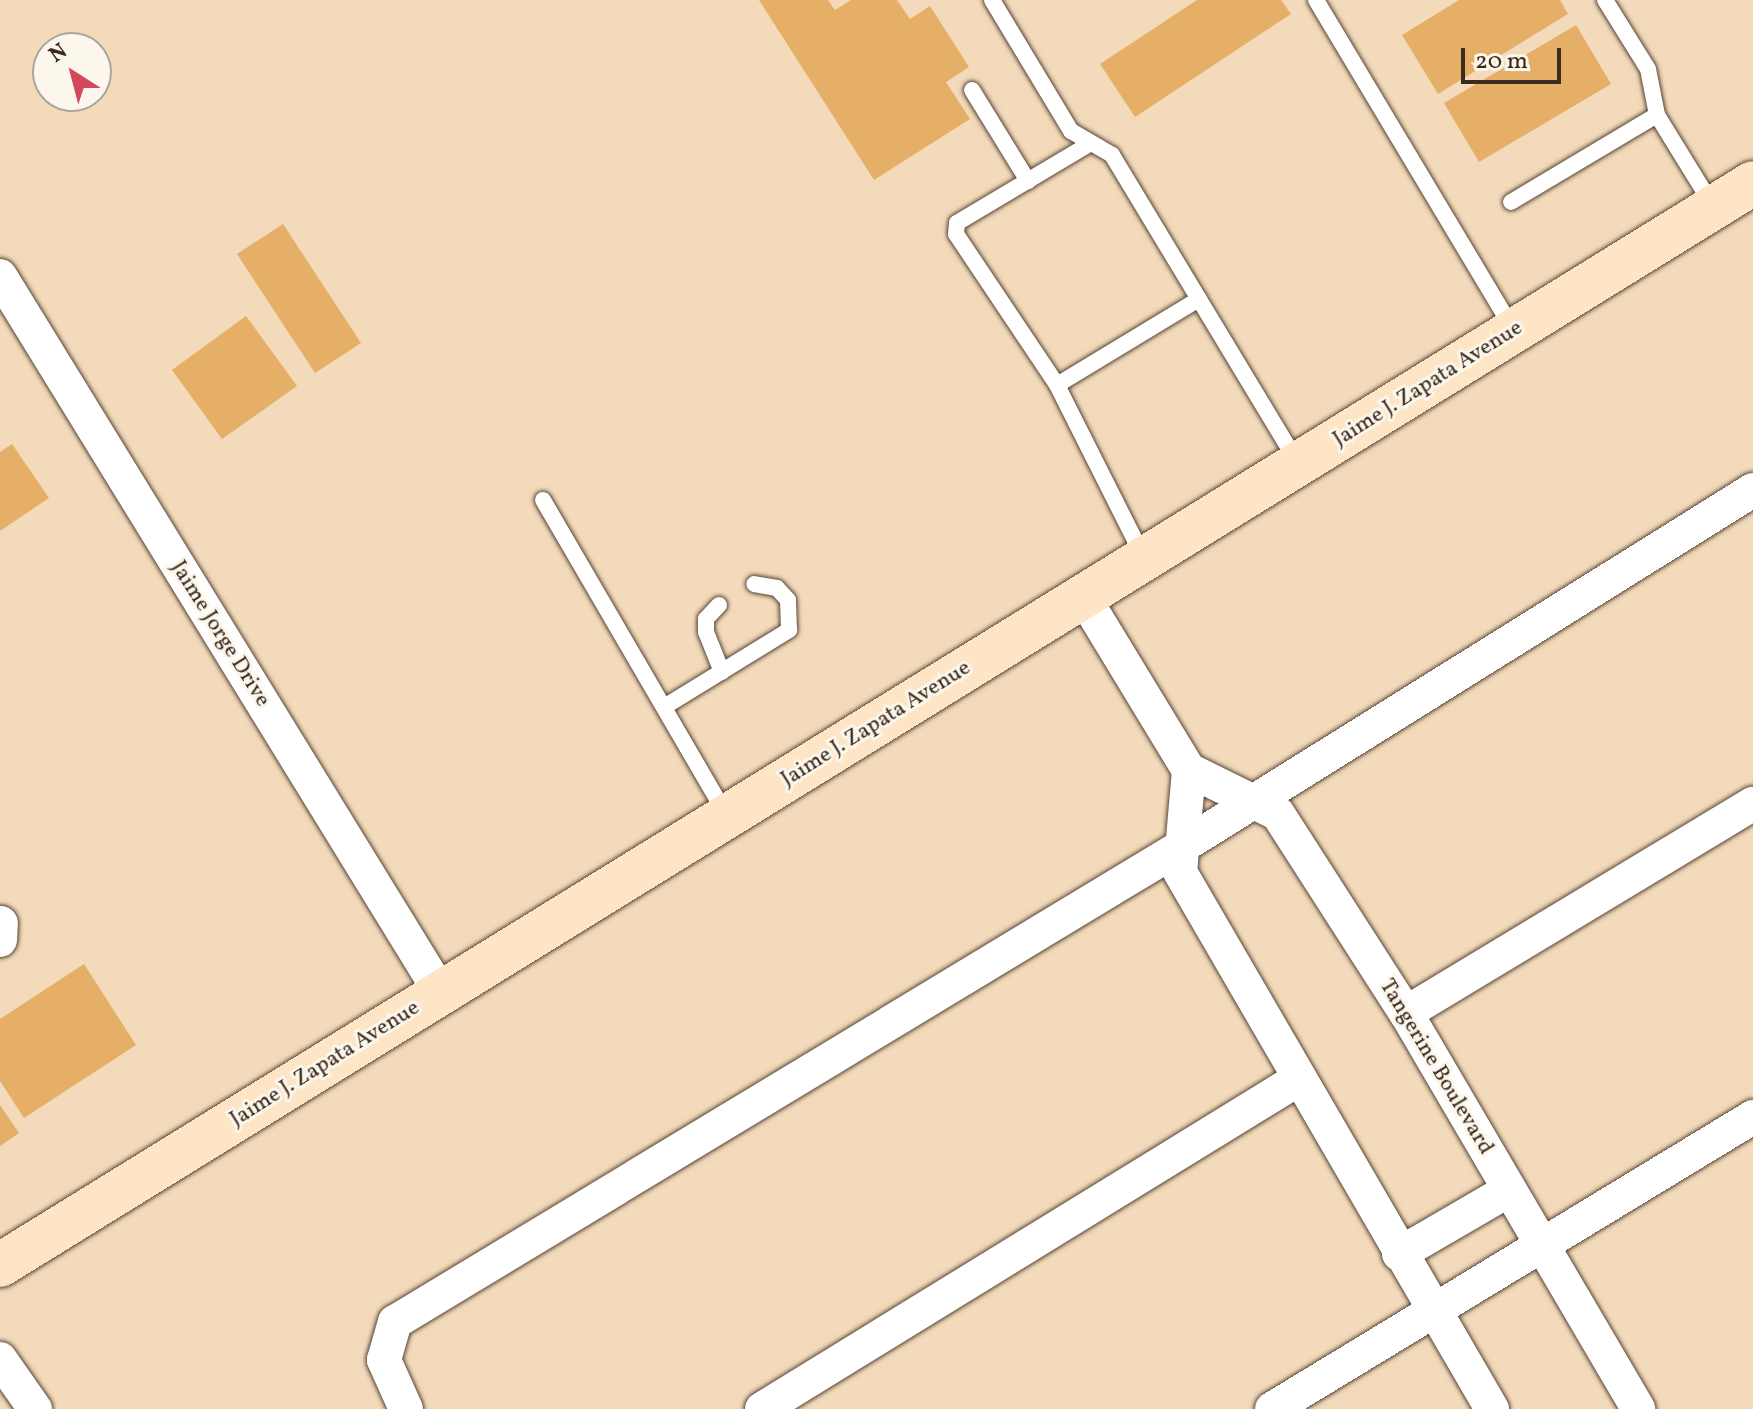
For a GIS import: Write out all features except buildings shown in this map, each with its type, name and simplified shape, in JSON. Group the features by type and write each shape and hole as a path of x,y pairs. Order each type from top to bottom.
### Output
{"street":[{"name":"Jaime J. Zapata Avenue","path":"0,1265 1753,183"},
{"name":"Jaime Jorge Drive","path":"0,276 441,993"},
{"path":"406,1409 384,1360 395,1322 1181,847 1753,490"},
{"path":"1083,596 1189,770 1180,872 1297,1080 1492,1409"},
{"name":"Tangerine Boulevard","path":"1189,770 1278,814 1406,1013 1638,1409"},
{"path":"1406,1013 1753,804"},
{"path":"762,1409 1297,1080"},
{"path":"1272,1409 1431,1309 1753,1117"},
{"path":"1399,1254 1509,1190"},
{"path":"0,1359 35,1409"}],"lane":[{"path":"992,0 1071,131 1112,155 1297,464"},
{"path":"1316,0 1514,331"},
{"path":"1605,0 1648,69 1657,115 1713,208"},
{"path":"972,90 1028,181"},
{"path":"1511,202 1657,115"},
{"path":"1091,143 957,223 956,234 1057,385 1144,558"},
{"path":"1057,385 1199,299"},
{"path":"543,500 727,816"},
{"path":"664,707 789,630 788,600 777,588 754,584"},
{"path":"719,605 706,619 706,632 722,672"}]}
